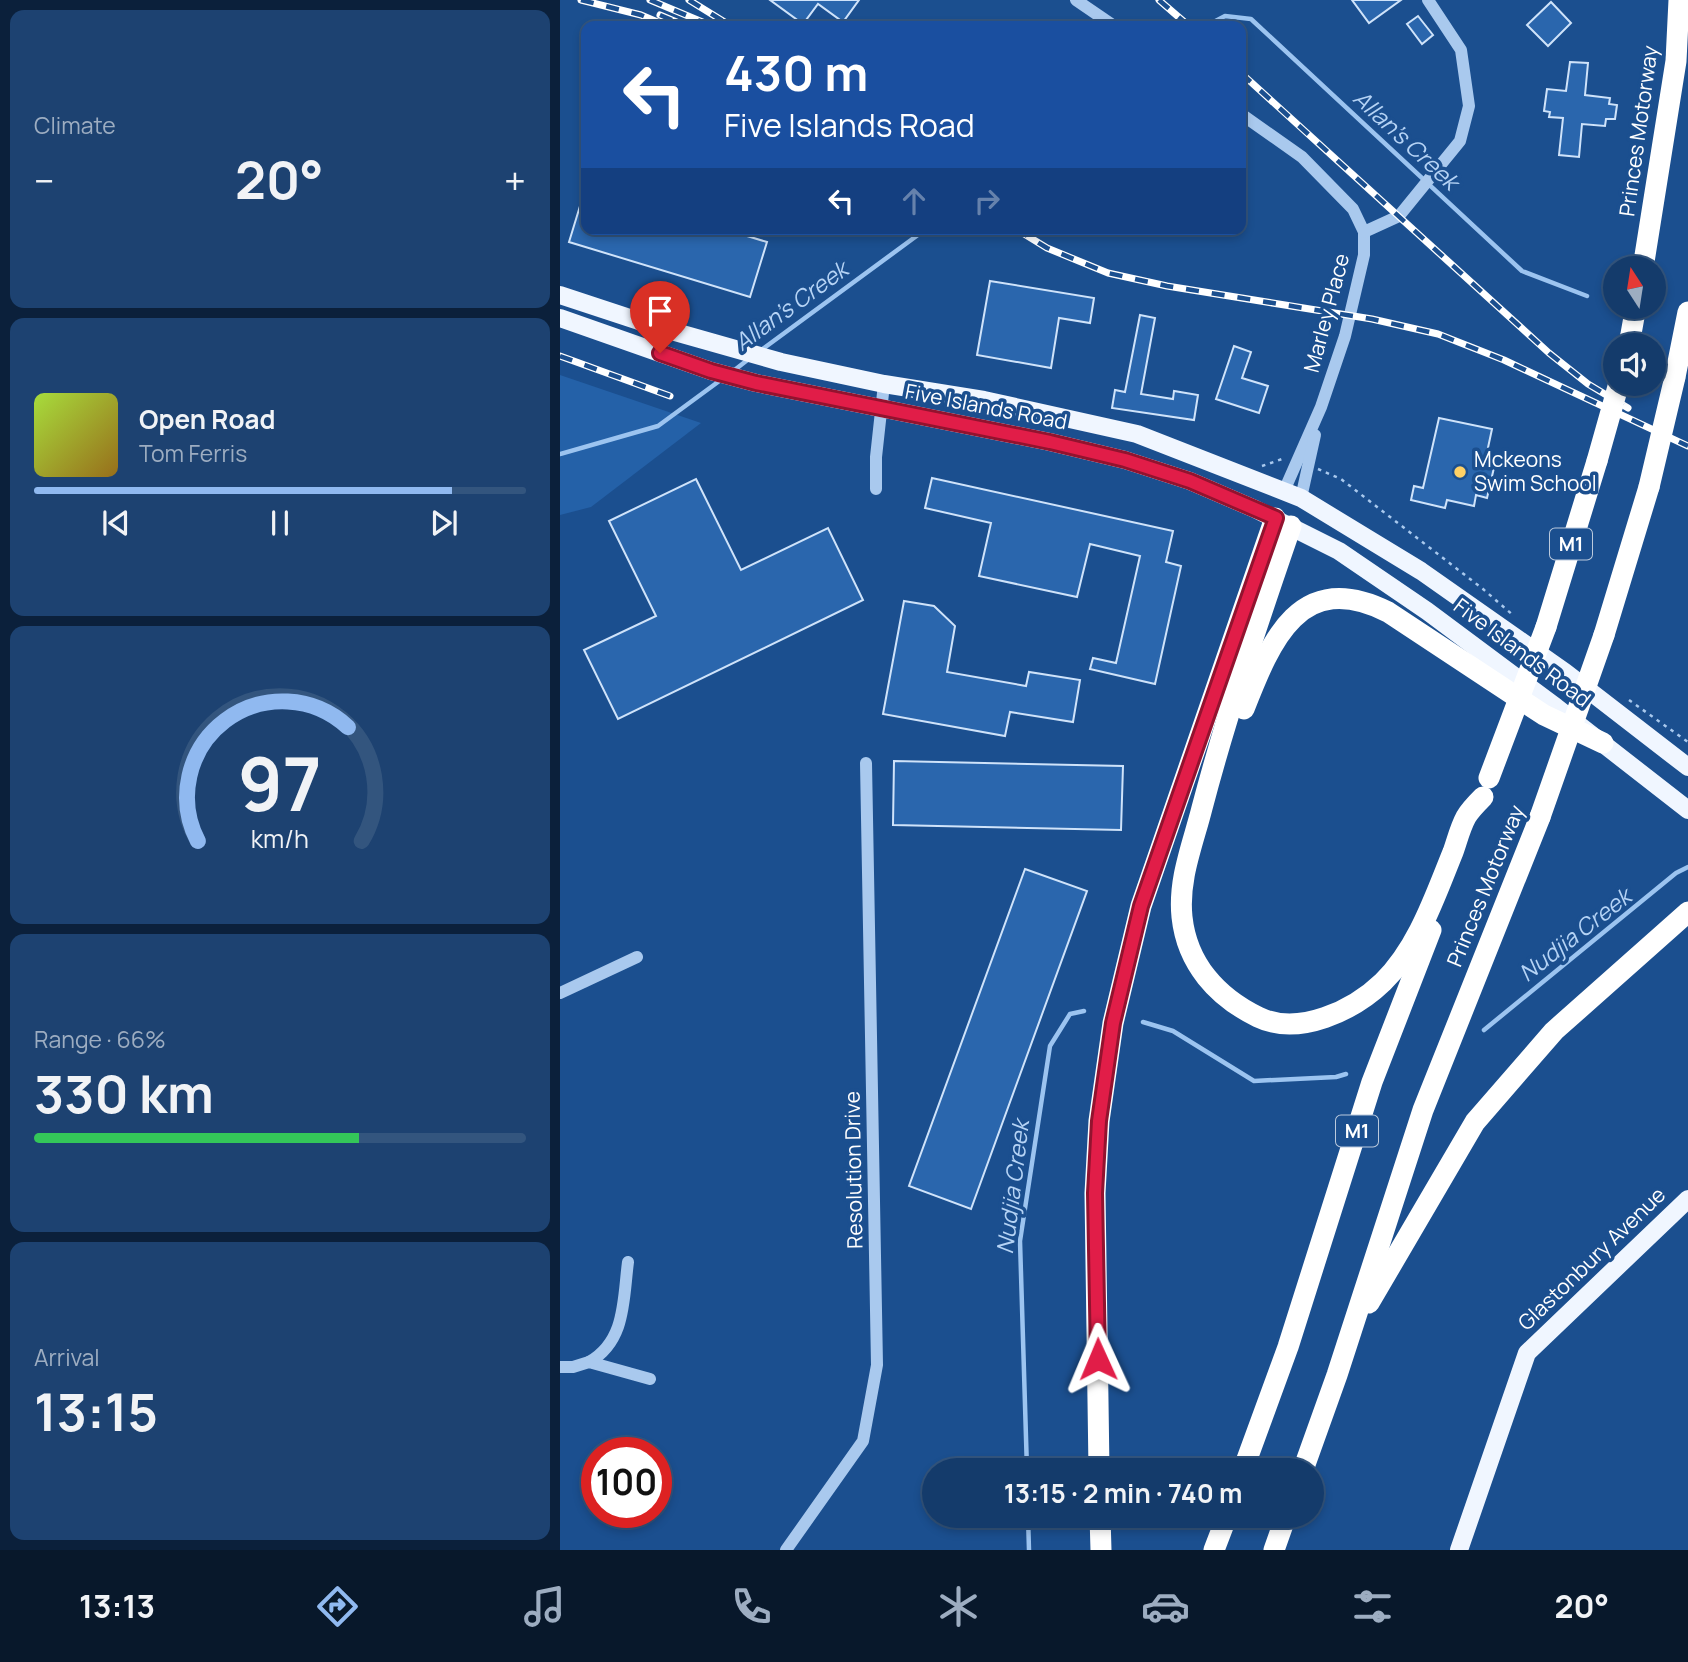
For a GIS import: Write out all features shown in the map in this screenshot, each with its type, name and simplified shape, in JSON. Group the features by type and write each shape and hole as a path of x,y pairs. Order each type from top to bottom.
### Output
{"highway":[{"name":"Princes Motorway","path":"1645,256 1676,61 1679,0"},
{"name":"Princes Motorway","path":"1307,1458 1423,1110 1540,817 1604,635 1649,488 1688,312"},
{"name":"Princes Motorway","path":"1247,1458 1288,1347 1373,1082 1546,627 1615,396"},
{"path":"1283,522 1187,859 1182,891 1182,918 1198,967 1212,985 1235,1006 1264,1020 1292,1023 1321,1019 1351,1007 1384,981 1404,956 1423,923 1466,817 1486,787"},
{"path":"1099,1458 1095,1193 1099,1121 1113,1023 1141,906 1283,522"},
{"path":"1209,783 1225,759 1254,685 1282,631 1296,613 1331,599 1366,601 1388,612 1544,715 1602,743"},
{"path":"1346,1342 1475,1122 1554,1031 1683,918"},
{"path":"1100,1528 1101,1550"},
{"path":"1214,1550 1222,1528"},
{"path":"1274,1550 1282,1528"}],"main road":[{"name":"Five Islands Road","path":"560,295 734,350 781,362 884,384 984,400 1137,434 1293,495 1432,579 1565,672 1684,765"},
{"name":"Five Islands Road","path":"560,317 711,371 756,383 1050,442 1125,460 1190,481 1283,522 1339,551 1427,611 1688,810"},
{"path":"1283,522 1293,495"},
{"path":"1635,770 1688,799"},
{"name":"Glastonbury Avenue","path":"1459,1550 1527,1353 1688,1199"}],"street":[{"path":"1076,0 1107,21"},
{"path":"1364,232 1399,216 1460,141 1469,106 1461,50 1428,0"},
{"name":"Marley Place","path":"1246,118 1302,157 1353,209 1364,232 1364,255 1350,315 1293,495"},
{"path":"876,489 876,457 884,384"},
{"name":"Resolution Drive","path":"786,1550 863,1441 877,1365 866,763"},
{"path":"560,993 638,957"},
{"path":"560,1367 589,1363 601,1356 610,1346 620,1325 628,1262"},
{"path":"589,1363 650,1379"}],"path":[{"path":"1320,470 1341,479 1515,617"},
{"path":"1619,696 1638,705 1688,742"}],"shaded area":[{"path":"560,375 701,423 591,507 560,515"}],"building":[{"path":"770,0 859,0 844,21 818,4 805,21 799,21"},
{"path":"1352,0 1401,0 1369,23"},
{"path":"1551,2 1571,23 1548,46 1527,25"},
{"path":"1418,16 1433,35 1422,44 1407,24"},
{"path":"1570,62 1588,63 1585,95 1610,98 1609,104 1617,105 1615,119 1606,119 1605,126 1582,124 1579,157 1559,155 1563,118 1549,117 1550,112 1544,111 1547,89 1566,91"},
{"path":"581,203 581,235 744,235 767,242 750,297 569,242"},
{"path":"990,281 1094,298 1090,323 1059,318 1051,368 977,355"},
{"path":"1140,315 1155,318 1141,394 1173,399 1174,391 1198,395 1194,420 1112,408 1115,390 1125,392"},
{"path":"1234,346 1251,352 1242,378 1268,386 1259,413 1216,399"},
{"name":"Mckeons Swim School","path":"1439,418 1492,429 1486,457 1496,459 1487,498 1476,495 1474,506 1447,500 1445,508 1411,500 1414,486 1423,488"},
{"path":"932,478 1173,531 1166,562 1181,566 1155,684 1090,669 1093,658 1116,663 1140,556 1090,544 1077,597 979,576 991,523 925,508"},
{"path":"696,479 741,570 828,528 863,600 618,719 584,650 656,616 609,521"},
{"path":"904,601 934,606 955,626 947,672 1026,686 1029,672 1080,680 1073,722 1010,712 1005,736 883,714"},
{"path":"894,761 1123,766 1121,830 893,825"},
{"path":"1025,869 1087,891 971,1209 909,1186"}],"waterway":[{"name":"Allan's Creek","path":"1216,21 1225,16 1251,19 1522,271 1587,296"},
{"name":"Allan's Creek","path":"760,351 918,235"},
{"name":"Allan's Creek","path":"732,372 750,358"},
{"name":"Allan's Creek","path":"560,454 658,426 722,379"},
{"name":"Nudjia Creek","path":"1484,1030 1676,873 1688,867"},
{"name":"Nudjia Creek","path":"1027,1458 1020,1241 1050,1046 1070,1014 1084,1011"},
{"name":"Nudjia Creek","path":"1143,1022 1173,1031 1254,1081 1336,1077 1346,1074"},
{"name":"Nudjia Creek","path":"1028,1528 1029,1550"}],"railway":[{"path":"581,0 655,21"},
{"path":"650,0 700,21"},
{"path":"689,0 723,21"},
{"path":"1159,0 1183,21"},
{"path":"660,15 674,21"},
{"path":"1246,78 1549,353 1588,384 1628,408"},
{"path":"1026,235 1047,248 1108,273 1167,286 1372,319 1438,334 1504,360 1688,446"},
{"path":"560,356 670,396"}],"place":[{"name":"Mckeons Swim School","path":"1460,472"}],"route":[{"path":"660,353 756,383 1050,442 1125,460 1190,481 1276,518 1141,906 1113,1023 1099,1121 1095,1193 1098,1359"}]}
